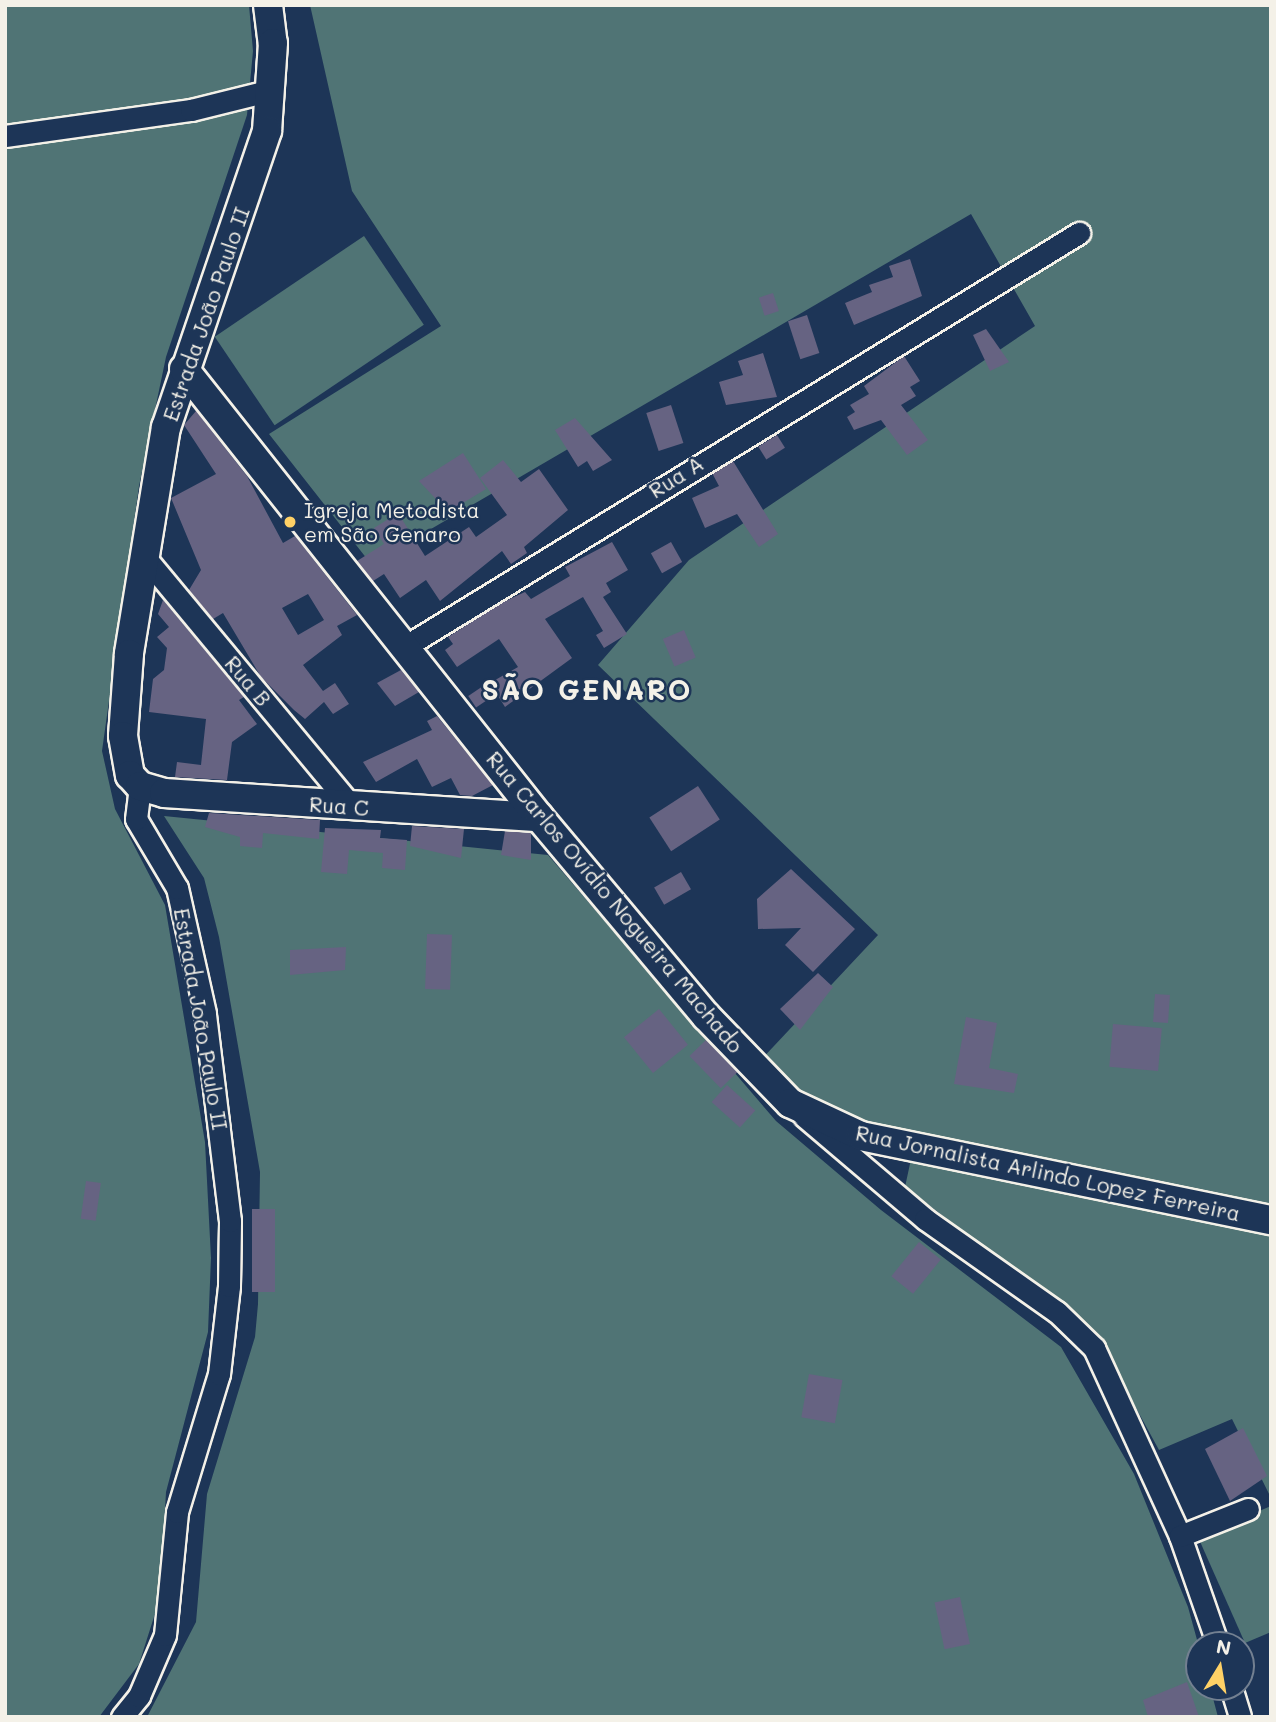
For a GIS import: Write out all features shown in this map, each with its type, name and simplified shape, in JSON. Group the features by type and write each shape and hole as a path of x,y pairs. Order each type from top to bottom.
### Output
{"street":[{"name":"Estrada João Paulo II","path":"122,1717 139,1696 164,1635 177,1512 226,1335 229,1260 220,1113 205,1013 177,888 136,819 140,786 130,775 123,736 143,555 166,427 184,369 255,178 272,90 268,5"},
{"path":"5,136 191,110 272,90"},
{"name":"Rua A","path":"406,646 1079,233"},
{"name":"Rua Carlos Ovídio Nogueira Machado","path":"184,369 539,817 706,1016 790,1103 925,1219 1086,1339 1110,1375 1180,1536 1213,1631"},
{"name":"Rua B","path":"143,555 352,807"},
{"name":"Rua C","path":"140,786 352,807 539,817"},
{"name":"Rua Jornalista Arlindo Lopez Ferreira","path":"790,1103 861,1136 1271,1220"},
{"path":"1180,1536 1248,1508"}],"green space":[{"path":"5,5 249,5 253,51 247,115 166,357 139,486 102,751 115,809 165,905 205,1142 211,1258 208,1332 166,1492 160,1598 139,1664 99,1717 5,1717"},
{"path":"310,5 1271,5 1271,1210 872,1130 817,1107 760,1061 878,935 598,665 689,560 1035,326 971,214 371,564 269,434 441,326 352,191"},
{"path":"364,236 424,325 275,425 215,337"},
{"path":"164,816 548,855 776,1121 881,1210 1061,1347 1134,1474 1188,1607 1195,1631 1185,1631 1185,1701 1214,1701 1218,1717 147,1717 196,1622 207,1494 255,1337 258,1304 260,1172 219,937 204,878"},
{"path":"911,1159 1271,1234 1271,1498 1232,1419 1159,1450 1094,1331 905,1187"},
{"path":"1271,1506 1271,1632 1255,1639 1255,1631 1240,1631 1198,1537"}],"building":[{"path":"910,259 922,296 854,325 845,303 872,292 869,285 893,277 889,266"},
{"path":"773,293 779,311 765,316 759,298"},
{"path":"807,315 819,353 800,359 788,321"},
{"path":"986,329 1009,362 990,371 973,335"},
{"path":"763,353 777,397 726,405 719,382 743,375 738,361"},
{"path":"904,356 920,381 910,387 916,396 901,405 928,440 907,455 881,420 854,430 847,417 855,412 850,405 869,394 864,386"},
{"path":"671,405 683,443 659,451 646,413"},
{"path":"196,411 247,476 283,543 295,536 357,615 337,626 342,635 303,665 323,691 335,683 349,704 333,714 324,702 305,719 294,710 261,677 223,613 213,619 189,590 201,570 171,498 216,474 184,425","holes":["308,594 324,620 298,635 282,608"]},
{"path":"575,418 612,460 593,471 587,461 578,467 555,430"},
{"path":"777,435 785,448 766,459 758,447"},
{"path":"463,453 486,489 448,512 419,481"},
{"path":"503,460 521,482 539,469 568,510 524,547 527,553 511,564 502,551 440,601 426,580 400,598 384,574 373,581 357,561 384,544 374,528 398,513 425,556 469,527 476,537 507,515 480,478"},
{"path":"733,461 778,534 759,547 737,514 705,528 692,498 719,486 712,473"},
{"path":"612,542 628,570 606,583 611,592 603,597 627,634 604,648 596,635 603,631 583,597 545,619 572,658 505,707 490,683 518,667 499,639 457,667 445,650 453,644 448,637 501,603 525,592 531,599 570,576 565,567"},
{"path":"671,542 682,562 662,573 651,553"},
{"path":"163,600 244,697 239,700 257,724 232,742 227,780 175,777 177,762 201,765 206,719 149,712 153,679 164,670 167,648 157,637 169,627 158,614"},
{"path":"684,630 696,658 675,667 663,639"},
{"path":"401,670 419,692 395,706 377,683"},
{"path":"489,682 497,694 476,708 468,696"},
{"path":"437,716 493,785 472,796 460,795 451,778 432,787 417,759 376,782 363,762 432,730 427,721"},
{"path":"698,786 720,820 671,851 649,818"},
{"path":"209,813 320,820 319,839 263,833 262,848 240,846 240,837 205,827"},
{"path":"412,826 464,829 461,858 410,846"},
{"path":"325,828 381,830 380,838 407,840 405,870 382,868 383,853 349,850 347,874 321,872"},
{"path":"505,831 531,833 531,860 501,855"},
{"path":"791,869 855,929 813,972 785,945 801,928 758,929 757,899"},
{"path":"681,872 691,889 664,905 654,887"},
{"path":"427,934 452,935 450,990 425,989"},
{"path":"346,947 345,970 290,975 290,950"},
{"path":"818,973 833,987 800,1030 780,1009"},
{"path":"1155,994 1170,995 1168,1023 1153,1022"},
{"path":"659,1009 688,1045 653,1073 624,1037"},
{"path":"966,1017 997,1023 989,1068 1018,1074 1014,1093 954,1084"},
{"path":"1113,1024 1162,1028 1158,1071 1109,1067"},
{"path":"706,1040 737,1072 721,1088 689,1056"},
{"path":"727,1085 755,1110 740,1128 712,1102"},
{"path":"86,1181 101,1183 96,1221 81,1219"},
{"path":"252,1209 275,1209 275,1292 252,1292"},
{"path":"919,1242 941,1260 913,1294 891,1276"},
{"path":"809,1374 842,1380 835,1423 801,1417"},
{"path":"1243,1428 1267,1476 1230,1501 1205,1449"},
{"path":"960,1597 970,1644 945,1649 935,1602"},
{"path":"1185,1683 1185,1701 1194,1701 1199,1717 1148,1717 1143,1700"}],"place":[{"name":"Igreja Metodista em São Genaro","path":"290,522"}],"district":[{"name":"SÃO GENARO","path":"587,689"}]}
